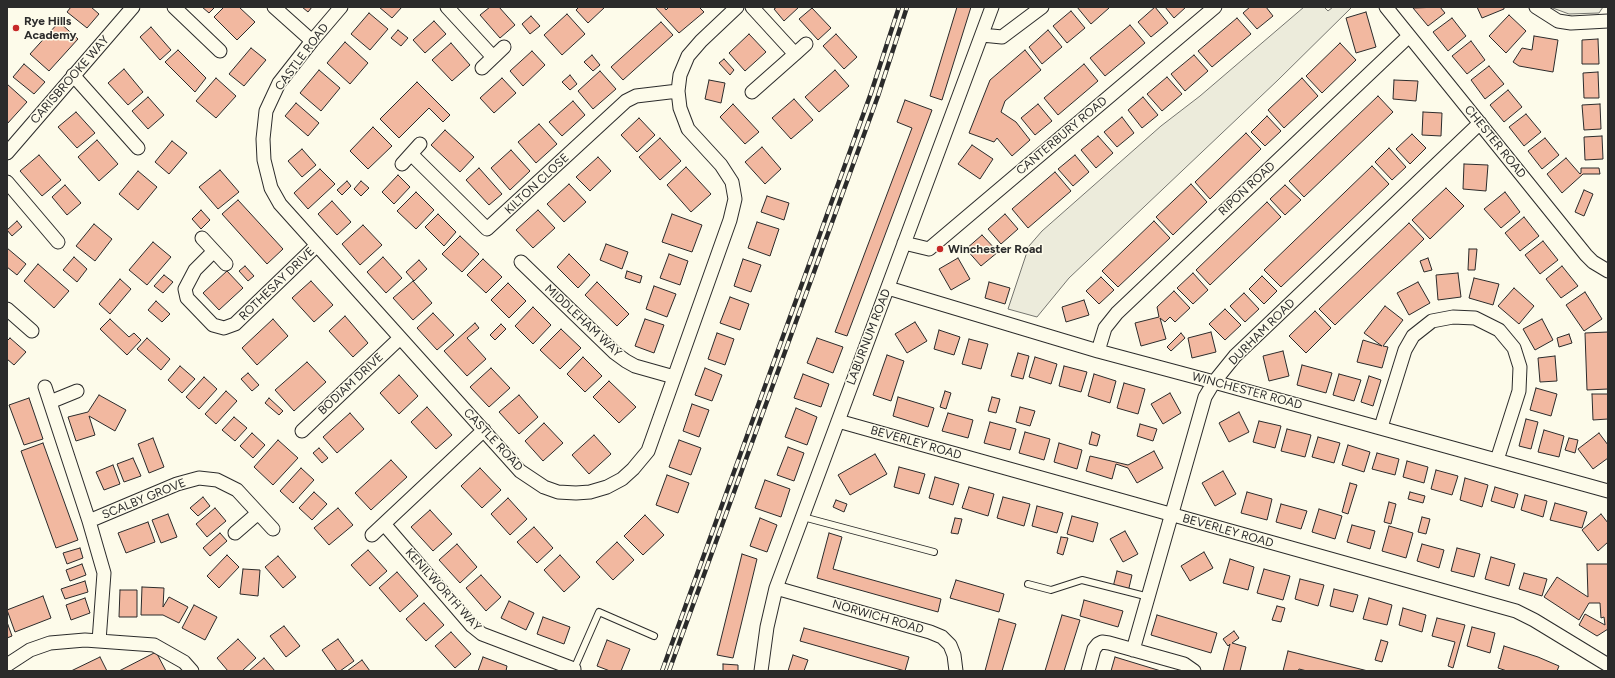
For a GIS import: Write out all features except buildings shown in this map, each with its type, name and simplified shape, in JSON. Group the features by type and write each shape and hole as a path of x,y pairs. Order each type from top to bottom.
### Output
{"street":[{"name":"CARISBROOKE WAY","path":"7,153 133,7"},
{"path":"174,7 220,51"},
{"path":"274,7 312,41"},
{"name":"CASTLE ROAD","path":"341,7 279,83 266,111 263,139 264,160 271,188 280,204 520,471 544,487 558,492 576,493 590,492 607,487 622,480 648,450 730,220 735,199 732,182 721,165 688,129 680,108 678,90 680,75 688,56 701,40 737,7"},
{"path":"447,7 493,57"},
{"path":"752,7 795,54"},
{"name":"LABURNUM ROAD","path":"761,671 767,627 776,588 992,7"},
{"path":"982,35 1002,37 1042,7"},
{"name":"CANTERBURY ROAD","path":"904,243 929,249 1215,7"},
{"name":"CHESTER ROAD","path":"1386,7 1586,255 1593,262 1608,271"},
{"path":"1536,7 1558,20 1571,23 1608,20"},
{"name":"RIPON ROAD","path":"1098,351 1105,328 1117,313 1409,36"},
{"path":"752,92 806,44"},
{"path":"482,68 504,47"},
{"path":"73,75 138,148"},
{"name":"KILTON CLOSE","path":"411,154 487,229 626,101 636,96 678,90"},
{"name":"DURHAM ROAD","path":"1133,650 1205,397 1214,382 1236,356 1480,123"},
{"path":"402,164 420,144"},
{"path":"7,182 58,242"},
{"path":"202,238 226,264"},
{"name":"ROTHESAY DRIVE","path":"214,251 194,270 185,289 187,298 214,325 224,328 235,324 317,245"},
{"name":"MIDDLEHAM WAY","path":"521,262 615,353 635,366 674,377"},
{"name":"WINCHESTER ROAD","path":"888,288 1098,351 1608,490"},
{"path":"7,308 32,331"},
{"path":"1381,427 1405,350 1413,336 1432,321 1453,317 1475,318 1499,330 1514,348 1520,367 1519,392 1497,460"},
{"name":"BODIAM DRIVE","path":"302,431 400,338"},
{"name":"SCALBY GROVE","path":"45,387 89,521 104,573 100,641"},
{"path":"50,402 77,391"},
{"name":"BEVERLEY ROAD","path":"838,422 1516,611 1534,620 1608,665"},
{"path":"372,535 484,430"},
{"name":"SCALBY GROVE","path":"89,521 177,484 200,478 217,480 237,490 273,530"},
{"path":"235,533 258,513"},
{"name":"KENILWORTH WAY","path":"384,524 472,626 482,634 574,670"},
{"name":"NORWICH ROAD","path":"776,588 930,632 942,637 950,645 954,655 956,671"},
{"path":"7,665 30,650 50,643 85,640 154,645 184,662 192,671"},
{"path":"1088,671 1094,649 1102,642 1184,664 1194,671"}],"lane":[{"path":"803,517 934,552"},
{"path":"1028,584 1051,590 1082,580 1148,597"},
{"path":"574,670 599,612 654,636"}],"shaded area":[{"path":"1304,7 1324,7 1328,11 1333,7 1352,7 1278,80 1069,278 1037,317 1008,309 1029,246 1042,231 1161,126 1200,96"},
{"path":"1550,7 1603,7 1599,13 1569,14"}],"railway":[{"path":"662,671 871,93 899,7"},
{"path":"669,671 878,96 907,7"}],"place":[{"name":"Rye Hills Academy","path":"16,28"},
{"name":"Winchester Road","path":"940,249"}]}
